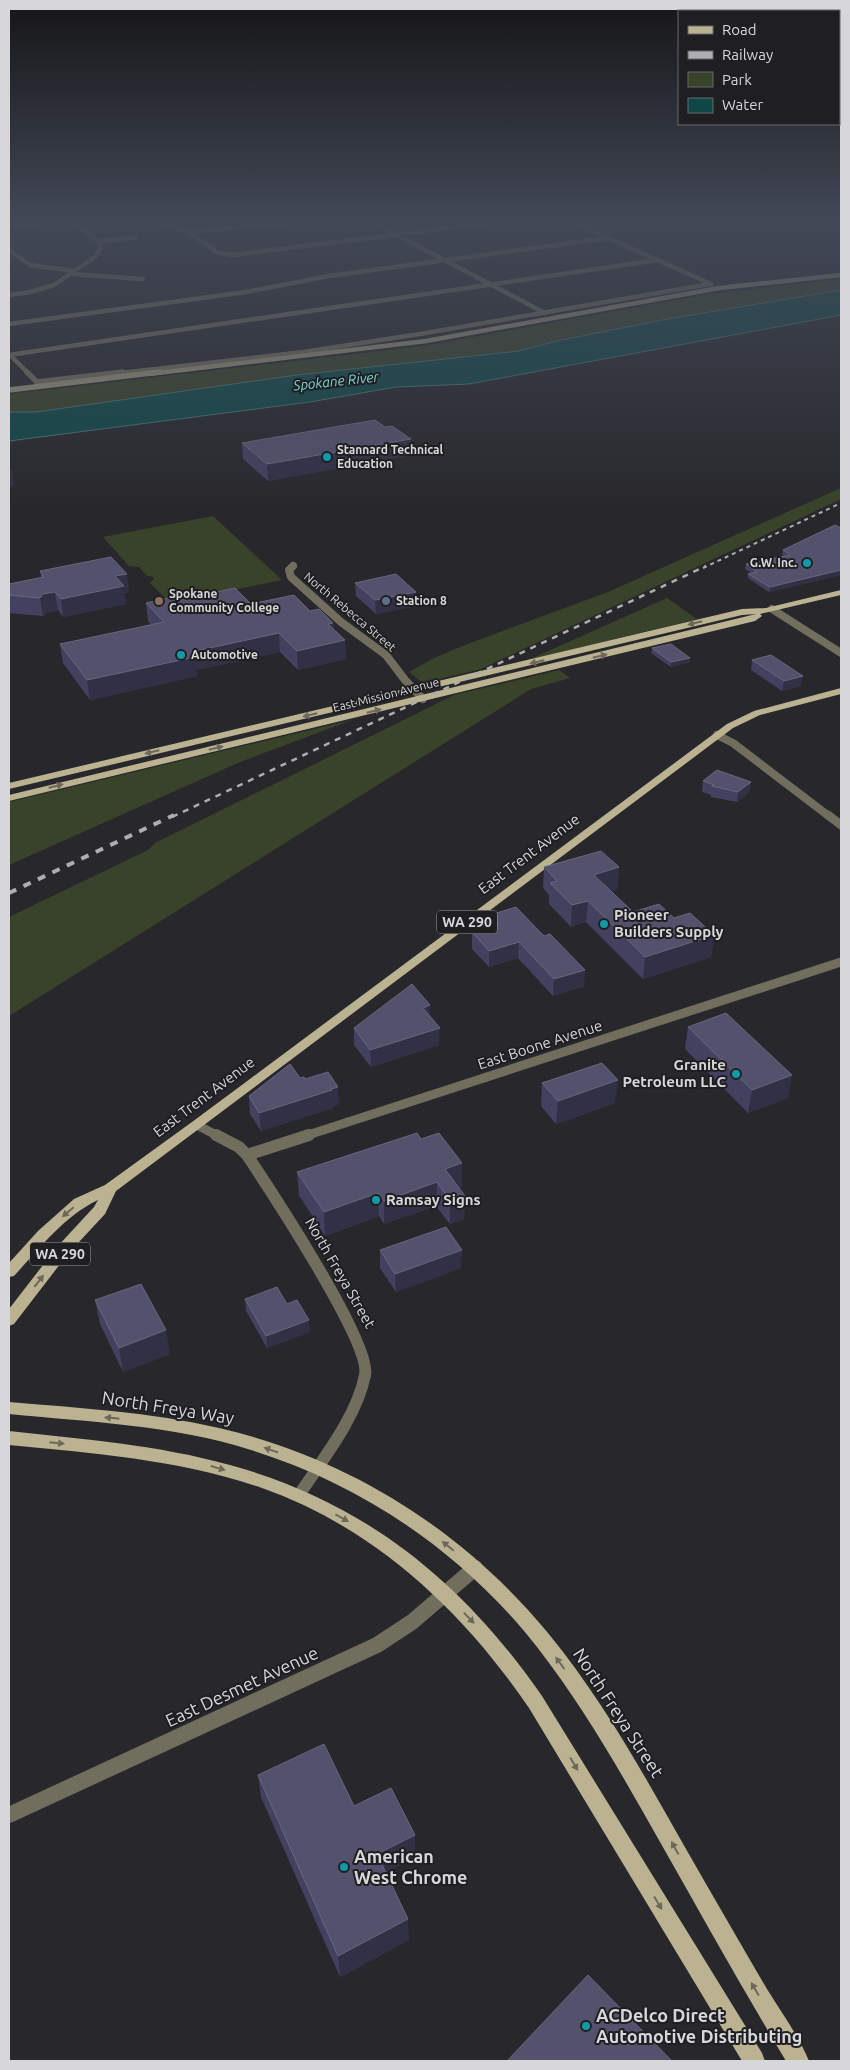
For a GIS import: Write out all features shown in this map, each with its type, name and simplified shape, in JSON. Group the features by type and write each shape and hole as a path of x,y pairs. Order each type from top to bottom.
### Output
{"main road":[{"name":"East Mission Avenue","path":"9,786 742,612 769,610 841,593"},
{"name":"East Mission Avenue","path":"9,798 752,619 769,610"},
{"name":"East Trent Avenue","path":"9,1272 36,1241 79,1203 110,1188 197,1125 736,722 752,714 841,690"},
{"name":"East Trent Avenue","path":"9,1320 62,1251 100,1210 110,1188"},
{"name":"North Freya Way","path":"9,1408 122,1419 202,1431 250,1443 316,1467"},
{"path":"9,1438 178,1459 266,1482 299,1495 345,1519 380,1541 412,1565 445,1594 495,1647 533,1698 754,2061"},
{"name":"North Freya Street","path":"316,1467 393,1507 435,1536 475,1568 510,1603 545,1644 591,1707 646,1796 798,2061"}],"street":[{"path":"9,324 56,318"},
{"path":"42,386 17,366 9,354 268,318"},
{"path":"9,390 305,354 512,318"},
{"path":"37,382 426,341 555,318"},
{"name":"North Rebecca Street","path":"294,565 289,570 291,577 341,622 386,655 414,690 423,698"},
{"path":"769,610 841,653"},
{"path":"718,735 733,743 841,825"},
{"name":"East Boone Avenue","path":"247,1155 841,962"},
{"name":"North Freya Street","path":"197,1125 239,1147 247,1155 340,1308 357,1341 366,1371 357,1402 299,1495"},
{"name":"East Desmet Avenue","path":"9,1815 377,1645 412,1622 475,1568"}],"green space":[{"path":"579,318 676,318 557,341 519,351 297,375 36,412 9,412 9,394 424,346"},
{"path":"841,488 841,499 481,669 427,682 420,681 409,672 434,658 465,645 608,592"},
{"path":"213,516 282,580 170,603 150,583 154,579 152,576 147,576 139,567 129,566 103,537"},
{"path":"667,598 697,619 528,660"},
{"path":"559,670 570,678 531,689 9,1016 9,917 148,850 155,843 454,695"},
{"path":"352,720 240,762 9,865 9,802"}],"water":[{"name":"Spokane River","path":"676,318 827,318 469,384 396,387 310,402 9,441 9,412 36,412 297,375 519,351 557,341"}],"building":[{"path":"375,420 385,427 392,426 411,439 267,464 242,443"},
{"name":"G.W. Inc.","path":"835,525 841,528 841,570 770,587 748,574 757,572 746,564 790,555 783,550"},
{"path":"111,557 127,574 115,576 124,586 61,599 55,592 43,594 40,598 9,595 9,584 44,577 40,571"},
{"path":"396,574 416,592 375,600 355,583"},
{"path":"235,588 251,604 294,595 310,611 319,609 333,623 328,624 345,640 297,651 279,633 191,652 195,657 87,680 60,644 164,622 146,603 177,596 180,600"},
{"path":"671,644 690,658 671,662 652,648"},
{"path":"771,655 803,676 784,681 752,660"},
{"path":"717,770 751,782 738,792 712,786 714,785 703,781"},
{"path":"601,851 619,867 594,875 633,912 659,904 674,918 690,913 714,935 645,957 588,901 572,905 550,883 557,881 544,867"},
{"path":"516,907 544,936 550,934 585,970 554,979 519,942 489,951 472,932 499,924 490,915"},
{"path":"412,984 430,1005 423,1008 440,1028 370,1050 354,1028"},
{"path":"726,1013 792,1075 752,1090 688,1027"},
{"path":"602,1063 618,1080 558,1101 542,1083"},
{"path":"290,1064 300,1078 304,1077 305,1079 328,1072 338,1087 259,1113 249,1096"},
{"path":"417,1133 421,1139 439,1133 462,1163 445,1169 465,1196 450,1201 437,1182 384,1201 378,1193 324,1212 297,1172"},
{"path":"446,1227 462,1250 395,1274 380,1250"},
{"path":"141,1284 166,1330 119,1348 95,1300"},
{"path":"277,1287 287,1304 297,1300 309,1320 266,1336 245,1299"},
{"name":"American West Chrome","path":"324,1744 354,1806 391,1788 415,1835 377,1854 408,1919 338,1956 258,1775"},
{"name":"ACDelco Direct Automotive Distributing","path":"588,1975 672,2061 507,2061"}],"railway":[{"path":"703,568 841,503"},
{"path":"172,817 706,566"},
{"path":"9,893 174,815"}],"place":[{"name":"Stannard Technical Education","path":"327,457"},
{"name":"G.W. Inc.","path":"807,563"},
{"name":"Spokane Community College","path":"159,601"},
{"name":"Station 8","path":"386,601"},
{"name":"Automotive","path":"181,655"},
{"name":"Pioneer Builders Supply","path":"604,924"},
{"name":"Granite Petroleum LLC","path":"736,1074"},
{"name":"Ramsay Signs","path":"376,1200"},
{"name":"American West Chrome","path":"344,1867"},
{"name":"ACDelco Direct Automotive Distributing","path":"586,2026"}]}
